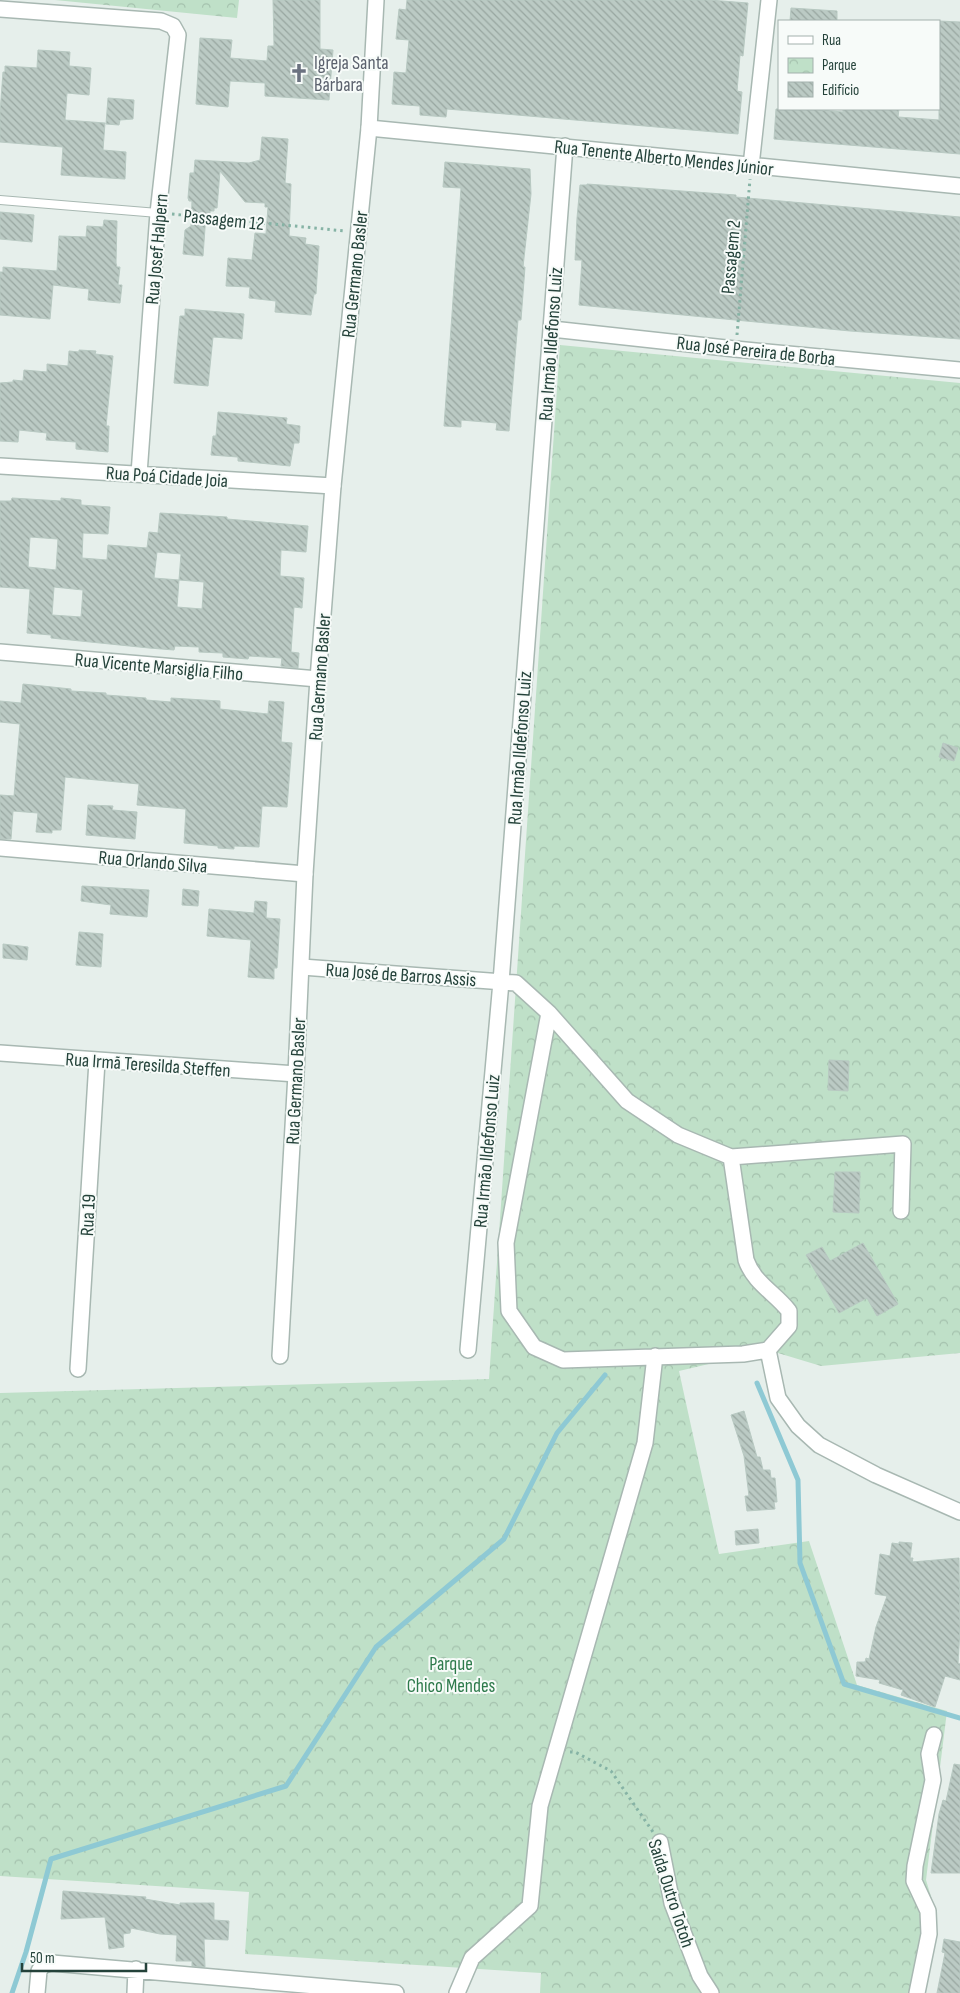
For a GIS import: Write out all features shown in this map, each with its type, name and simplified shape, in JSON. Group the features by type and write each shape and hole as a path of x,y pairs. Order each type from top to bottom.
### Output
{"street":[{"name":"Rua Germano Basler","path":"280,1356 318,679 333,486 369,128 376,0"},
{"path":"752,166 769,0"},
{"name":"Rua Josef Halpern","path":"0,9 161,21 172,26 178,34 158,213 139,474"},
{"name":"Rua Tenente Alberto Mendes Júnior","path":"369,128 960,186"},
{"name":"Rua Irmão Ildefonso Luiz","path":"468,1350 501,982 566,146"},
{"name":"Rua José Pereira de Borba","path":"552,329 736,349 960,370"},
{"name":"Rua Poá Cidade Joia","path":"0,466 333,486"},
{"name":"Rua Vicente Marsiglia Filho","path":"0,652 318,679"},
{"name":"Rua Orlando Silva","path":"0,848 306,874"},
{"name":"Rua José de Barros Assis","path":"302,967 516,983 549,1013 627,1101 678,1135 731,1157"},
{"path":"549,1013 506,1243 509,1311 534,1347 563,1360 743,1354 768,1350 789,1326 789,1312 766,1290 750,1270 746,1260 731,1157 903,1144 901,1211"},
{"name":"Rua Irmã Teresilda Steffen","path":"0,1052 97,1061 296,1074"},
{"name":"Rua 19","path":"78,1369 97,1061"},
{"path":"768,1350 778,1398 798,1426 819,1444 876,1475 960,1512"},
{"path":"457,1993 472,1958 530,1906 540,1806 644,1443 655,1356"},
{"path":"917,1993 929,1934 928,1912 914,1881 914,1866 933,1780 929,1754 934,1734"},
{"name":"Saída Outro Totoh","path":"660,1842 672,1903 700,1976 711,1993"},
{"path":"37,1993 39,1971 43,1965 52,1963 136,1969 233,1986 396,1993"},
{"path":"135,1993 136,1969"}],"lane":[{"name":"Passagem 12","path":"0,200 158,213"}],"path":[{"name":"Passagem 2","path":"736,349 752,166"},
{"name":"Passagem 12","path":"158,213 358,233"},
{"name":"Saída Outro Totoh","path":"556,1751 574,1752 611,1771 660,1842"}],"green space":[{"path":"55,0 239,0 237,18"},
{"name":"Parque Chico Mendes","path":"560,345 960,383 960,1353 821,1366 768,1350 679,1371 719,1554 809,1541 857,1685 947,1711 926,1880 936,1913 923,1993 540,1993 541,1973 245,1954 249,1892 0,1876 0,1393 489,1379"}],"building":[{"path":"273,0 320,0 320,49 333,50 329,100 265,96 265,83 230,81 228,107 196,104 200,38 232,40 230,58 267,61 268,46 274,46"},
{"path":"407,0 709,0 748,3 743,56 740,55 737,91 742,92 738,134 447,109 446,117 420,115 420,106 392,104 394,72 406,73 409,40 396,39 399,9 406,10"},
{"path":"791,8 837,11 837,20 790,20"},
{"path":"940,21 960,22 960,154 774,139 776,109 843,112 843,110 899,110 898,117 939,120"},
{"path":"38,50 70,52 69,66 91,68 89,95 67,93 65,120 105,123 103,150 126,152 125,179 61,175 63,147 0,142 0,113 5,66 37,68"},
{"path":"108,98 134,100 133,119 120,120 119,125 106,124"},
{"path":"262,137 288,139 285,183 291,184 289,236 306,238 305,244 319,246 316,294 314,294 311,315 275,312 276,301 249,298 250,287 226,286 228,258 252,260 255,233 266,234 268,207 265,207 265,203 245,202 220,171 217,208 214,208 214,211 210,211 210,215 206,214 203,256 183,254 185,230 191,226 192,201 189,201 188,198 190,173 194,173 195,160 249,163 260,160"},
{"path":"445,162 530,169 531,194 523,267 525,267 521,320 518,320 509,431 496,430 497,423 461,420 461,427 444,426 461,188 443,187"},
{"path":"580,185 736,195 736,197 960,217 960,339 850,331 579,305 582,260 575,260 577,218"},
{"path":"0,212 34,215 32,242 0,239"},
{"path":"104,220 117,221 116,263 117,267 120,267 118,285 122,285 120,303 88,300 89,289 53,285 50,319 0,315 0,272 3,272 3,267 57,271 59,236 86,237 87,226 103,227"},
{"path":"185,309 244,314 242,339 213,337 208,386 174,383 180,316 185,316"},
{"path":"79,350 96,351 95,354 113,356 106,426 109,426 108,452 76,449 76,442 46,440 47,433 19,430 18,442 0,441 0,383 13,382 13,380 23,381 24,370 47,372 47,364 68,366 69,351 79,352"},
{"path":"218,412 287,418 286,424 300,426 299,443 294,443 290,466 238,461 238,457 211,455 213,436 216,436"},
{"path":"12,498 61,501 61,498 81,500 81,505 110,507 108,534 83,533 82,558 107,560 108,545 147,548 149,532 158,533 160,513 227,517 227,519 308,526 306,552 281,550 280,576 304,578 302,608 294,607 291,652 299,653 298,668 281,666 282,658 249,656 248,659 223,657 223,653 199,652 199,647 175,646 174,650 149,648 51,638 51,635 27,633 30,589 0,587 0,501 11,501","holes":["30,537 58,539 56,570 28,567","157,552 181,554 179,580 154,578","179,580 204,582 202,609 177,607","54,587 83,590 81,617 52,615"]},
{"path":"23,684 71,689 71,691 106,693 106,695 146,698 146,700 171,702 171,698 220,701 220,709 268,714 269,701 284,702 281,742 292,743 287,807 262,806 259,847 234,846 234,849 218,848 218,846 184,843 186,809 137,805 139,784 65,777 61,830 52,830 52,833 36,832 38,813 13,811 11,839 0,839 0,795 14,796 20,724 0,722 0,701 21,703"},
{"path":"943,743 958,748 954,761 939,757"},
{"path":"88,805 113,806 112,810 137,812 135,839 86,835"},
{"path":"82,886 149,890 147,917 110,914 111,905 81,901"},
{"path":"183,889 199,891 198,906 182,905"},
{"path":"255,901 267,902 266,918 280,919 277,968 274,968 274,979 248,977 251,940 207,936 209,909 254,913"},
{"path":"79,932 103,934 101,967 76,965"},
{"path":"3,944 28,947 27,960 3,958"},
{"path":"829,1060 849,1061 848,1091 828,1090"},
{"path":"835,1172 860,1172 859,1213 833,1212"},
{"path":"863,1243 898,1304 877,1316 867,1298 839,1313 806,1255 822,1247 830,1261"},
{"path":"744,1411 757,1457 760,1457 763,1470 770,1470 771,1478 775,1478 777,1502 774,1502 775,1509 747,1511 745,1496 749,1496 744,1456 731,1415"},
{"path":"758,1529 759,1543 736,1545 735,1531"},
{"path":"899,1542 912,1543 910,1558 913,1558 912,1562 959,1558 960,1631 958,1663 960,1664 960,1680 945,1676 935,1707 901,1695 903,1690 879,1683 880,1680 856,1676 857,1662 865,1662 866,1658 869,1659 876,1627 887,1596 875,1594 880,1554 890,1556 892,1543 899,1544"},
{"path":"954,1764 960,1765 960,1873 931,1873 939,1814 943,1800 946,1801"},
{"path":"63,1891 146,1897 145,1899 180,1905 180,1903 214,1903 214,1920 229,1921 228,1940 204,1939 205,1967 192,1966 192,1961 176,1961 177,1935 160,1934 131,1928 130,1933 123,1934 124,1947 109,1949 105,1917 61,1919"},
{"path":"944,1939 960,1942 960,1993 937,1993 945,1953 942,1952"}],"waterway":[{"path":"12,1993 26,1952 51,1859 286,1786 376,1647 504,1539 557,1433 605,1375"},
{"path":"757,1383 798,1480 800,1563 844,1684 960,1718"}],"place":[{"name":"Igreja Santa Bárbara","path":"299,73"}]}
